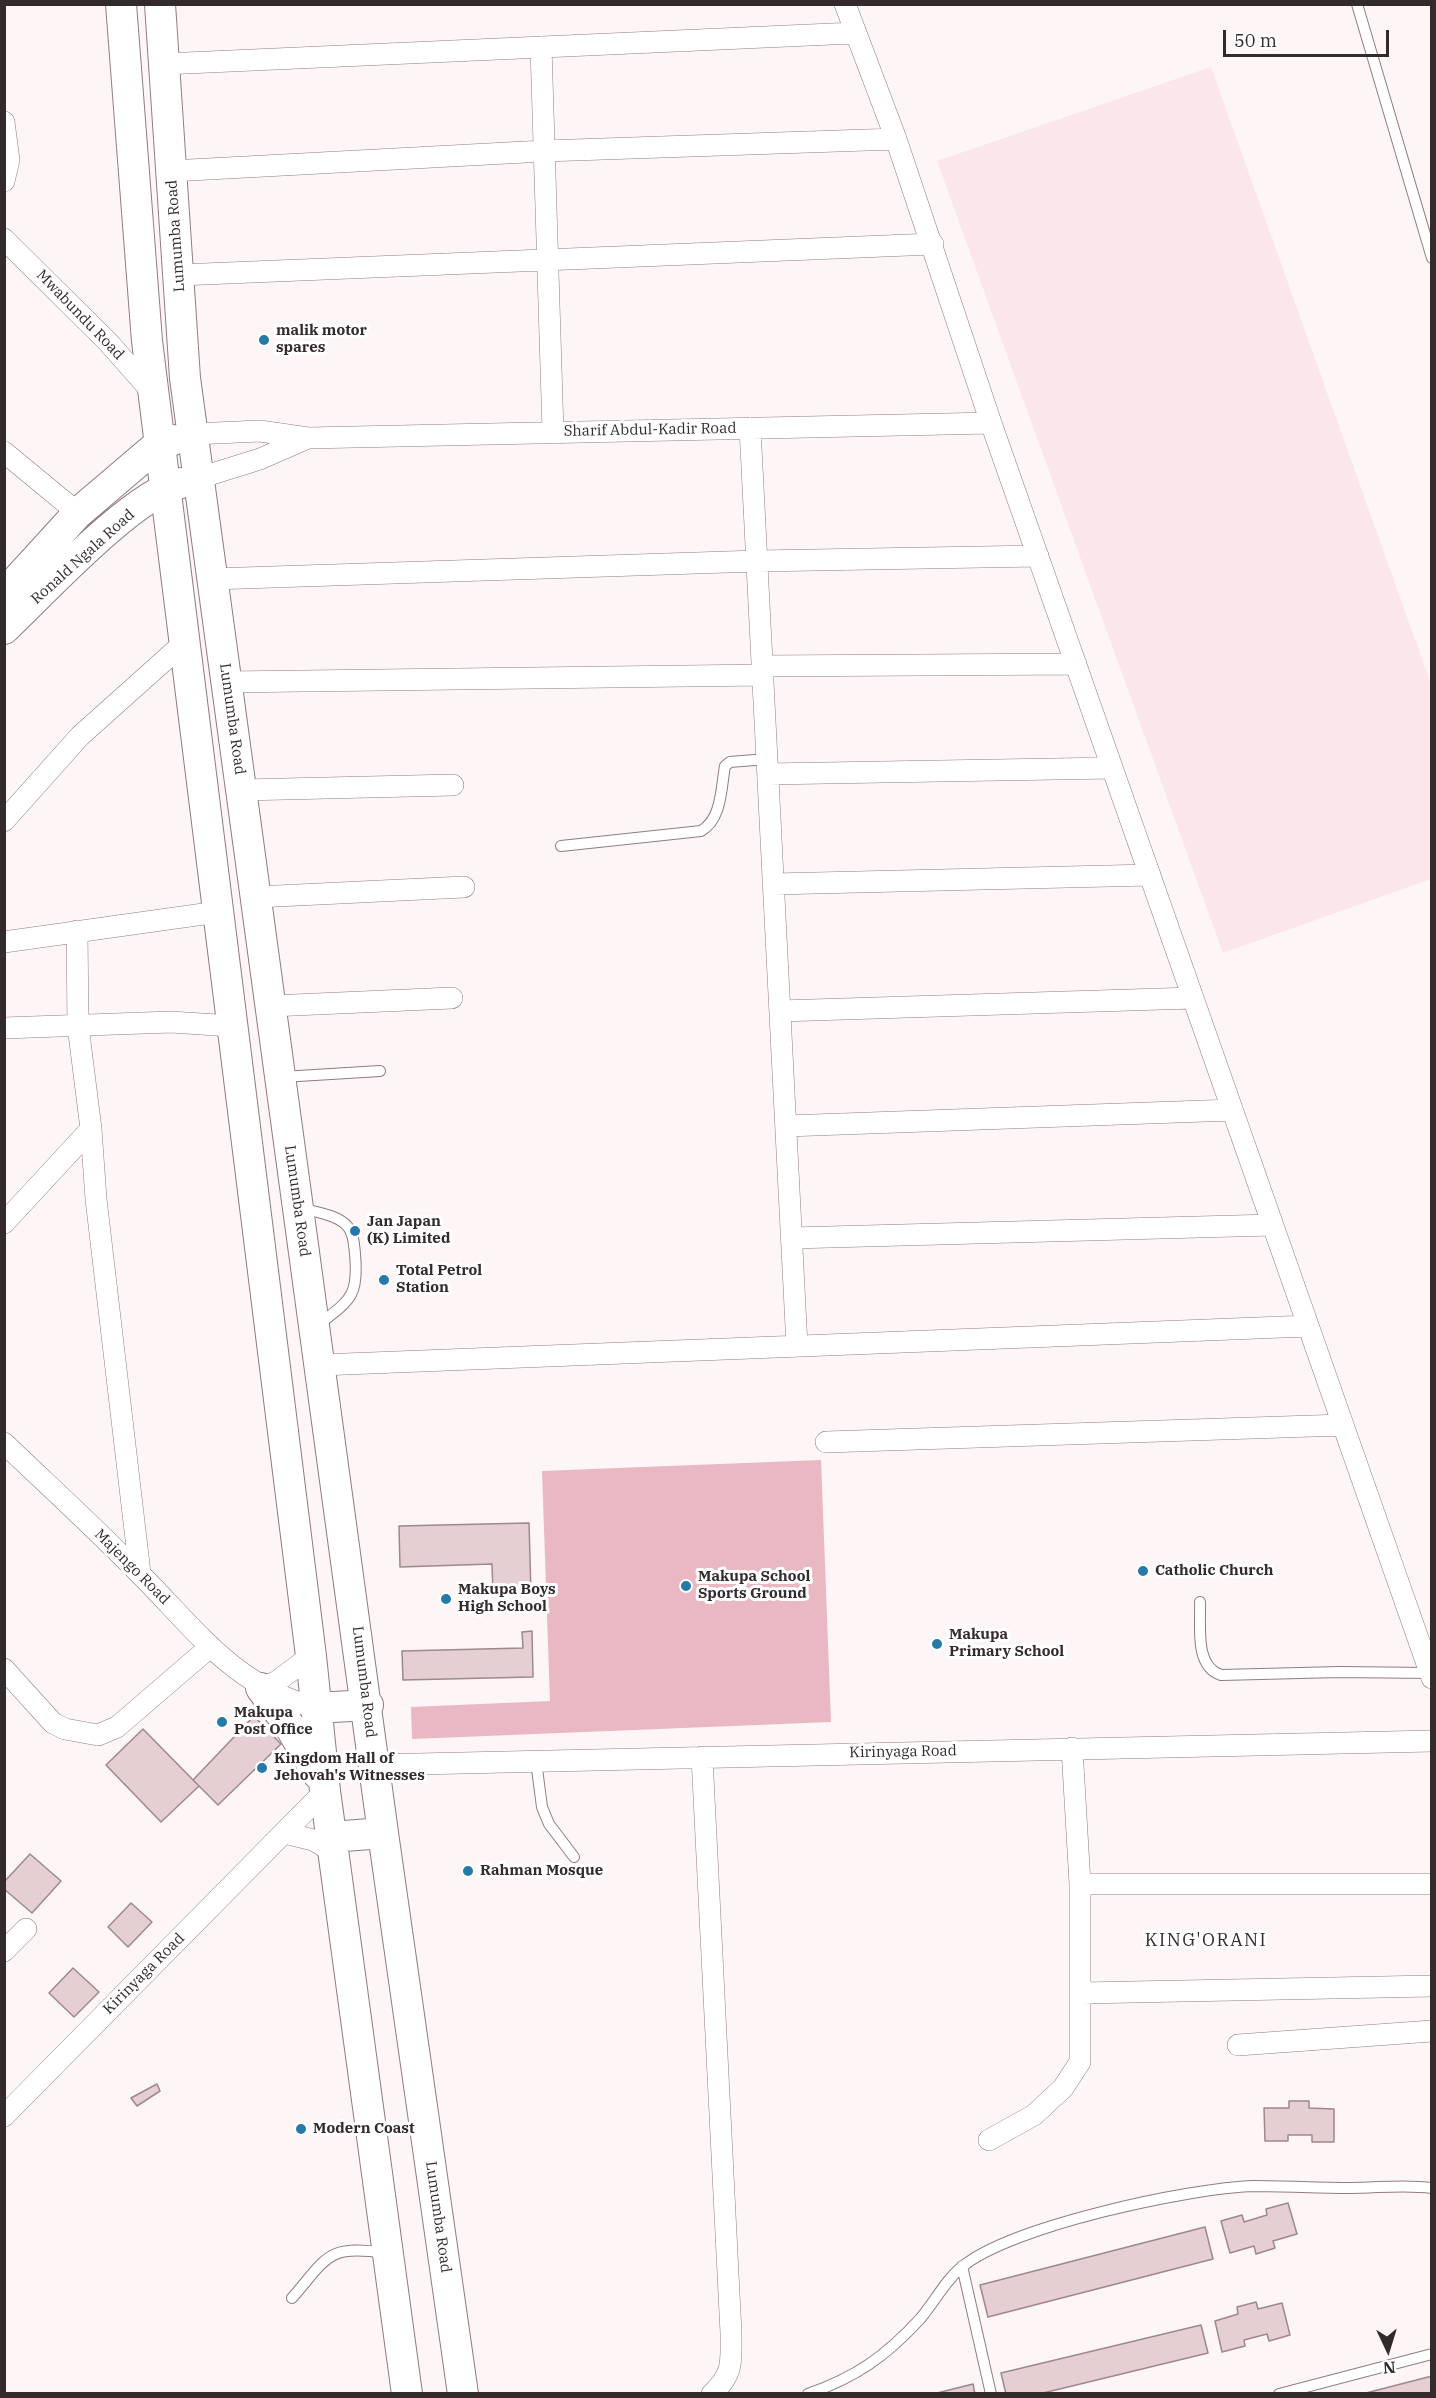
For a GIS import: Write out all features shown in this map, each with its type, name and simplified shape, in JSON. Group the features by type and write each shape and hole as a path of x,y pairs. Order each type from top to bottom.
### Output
{"main road":[{"path":"121,4 159,444 311,1656 324,1788 407,2394"},
{"name":"Lumumba Road","path":"160,4 185,378 279,1077 368,1705 383,1833 463,2394"},
{"name":"Ronald Ngala Road","path":"4,594 78,513 159,444 193,434"},
{"name":"Ronald Ngala Road","path":"4,629 98,539 165,487 199,478"},
{"path":"261,1688 290,1725 324,1788"},
{"path":"316,1708 368,1705"},
{"path":"332,1844 383,1833"}],"street":[{"path":"845,4 933,244 991,423 1431,1676"},
{"path":"164,64 854,33"},
{"path":"541,47 553,432"},
{"path":"4,122 9,160 4,181"},
{"path":"171,171 544,151 896,139"},
{"name":"Mwabundu Road","path":"4,239 108,342 153,393"},
{"path":"179,275 933,244"},
{"name":"Sharif Abdul-Kadir Road","path":"193,434 260,431 308,438 991,423"},
{"path":"750,428 797,1346"},
{"name":"Sharif Abdul-Kadir Road","path":"199,478 260,459 308,438"},
{"path":"4,452 78,513"},
{"path":"212,579 757,561 1038,556"},
{"path":"4,821 80,736 185,642"},
{"path":"226,681 1076,664"},
{"path":"767,766 1112,768"},
{"path":"242,790 453,785"},
{"path":"774,884 1150,875"},
{"path":"256,897 464,887"},
{"path":"4,942 218,912"},
{"path":"77,931 78,1026 140,1573"},
{"path":"271,1006 452,998"},
{"path":"780,1011 1193,998"},
{"path":"4,1028 171,1022 232,1026"},
{"path":"786,1126 1232,1110"},
{"path":"4,1223 91,1129"},
{"path":"792,1238 1272,1225"},
{"path":"320,1365 1308,1326"},
{"path":"826,1442 1343,1425"},
{"name":"Majengo Road","path":"4,1443 140,1573 210,1647 261,1688 316,1708"},
{"path":"4,1669 53,1723 65,1729 98,1735 117,1727 210,1647"},
{"path":"261,1688 285,1676 311,1656"},
{"name":"Kirinyaga Road","path":"374,1765 1072,1748 1431,1742"},
{"path":"989,2140 1034,2115 1063,2088 1080,2062 1082,1993 1080,1884 1072,1748"},
{"path":"702,1757 731,2351 727,2380 712,2394"},
{"name":"Kirinyaga Road","path":"4,2116 285,1833 324,1788"},
{"path":"285,1833 332,1844"},
{"path":"1080,1884 1431,1884"},
{"path":"4,1951 26,1929"},
{"path":"1082,1993 1431,1986"},
{"path":"1238,2044 1431,2031"}],"lane":[{"path":"1357,4 1431,258"},
{"path":"561,846 701,831 711,825 716,816 725,766 730,762 767,766"},
{"path":"279,1077 380,1071"},
{"path":"298,1207 335,1218 348,1226 354,1240 358,1280 352,1294 315,1328"},
{"path":"1200,1602 1205,1664 1212,1672 1221,1676 1340,1672 1431,1676"},
{"path":"536,1761 542,1807 549,1824 574,1857"},
{"path":"808,2394 845,2380 887,2352 920,2319 962,2266 1018,2237 1145,2204 1197,2193 1253,2186 1353,2188 1414,2185 1431,2188"},
{"path":"292,2298 329,2255 355,2248 387,2253"},
{"path":"962,2266 991,2394"},
{"path":"1279,2394 1431,2354"}],"shaded area":[{"path":"1211,67 1432,687 1431,879 1223,953 937,161"},
{"name":"Makupa School Sports Ground","path":"821,1460 831,1722 412,1739 411,1707 550,1701 542,1471"}],"building":[{"path":"529,1523 531,1594 493,1595 492,1564 400,1567 399,1526"},
{"path":"532,1631 533,1677 403,1680 402,1651 523,1648 522,1632"},
{"path":"254,1716 281,1744 218,1805 193,1780"},
{"path":"143,1729 199,1786 161,1822 106,1765"},
{"path":"30,1854 61,1881 32,1913 4,1889 4,1882"},
{"path":"131,1903 152,1922 128,1947 108,1927"},
{"path":"73,1968 99,1992 74,2017 49,1993"},
{"path":"157,2084 160,2091 137,2106 131,2098"},
{"path":"1289,2101 1309,2101 1309,2108 1334,2109 1334,2142 1312,2142 1312,2135 1288,2135 1288,2141 1265,2141 1264,2108 1289,2108"},
{"path":"1288,2203 1297,2234 1273,2241 1275,2248 1256,2254 1254,2246 1230,2253 1221,2221 1242,2215 1244,2222 1267,2215 1266,2209"},
{"path":"1205,2227 1213,2259 988,2317 980,2285"},
{"path":"1256,2302 1258,2309 1282,2303 1290,2335 1269,2341 1267,2334 1244,2340 1245,2346 1222,2352 1215,2321 1238,2314 1237,2307"},
{"path":"1201,2325 1208,2353 1039,2394 1006,2394 1001,2373"},
{"path":"1432,2376 1432,2394 1362,2394"},
{"path":"973,2384 975,2394 933,2394"}],"place":[{"name":"malik motor spares","path":"264,340"},
{"name":"Jan Japan (K) Limited","path":"355,1231"},
{"name":"Total Petrol Station","path":"384,1280"},
{"name":"Catholic Church","path":"1143,1571"},
{"name":"Makupa School Sports Ground","path":"686,1586"},
{"name":"Makupa Boys High School","path":"446,1599"},
{"name":"Makupa Primary School","path":"937,1644"},
{"name":"Makupa Post Office","path":"222,1722"},
{"name":"Kingdom Hall of Jehovah's Witnesses","path":"262,1768"},
{"name":"Rahman Mosque","path":"468,1871"},
{"name":"Modern Coast","path":"301,2129"}],"district":[{"name":"KING'ORANI","path":"1206,1941"}]}
